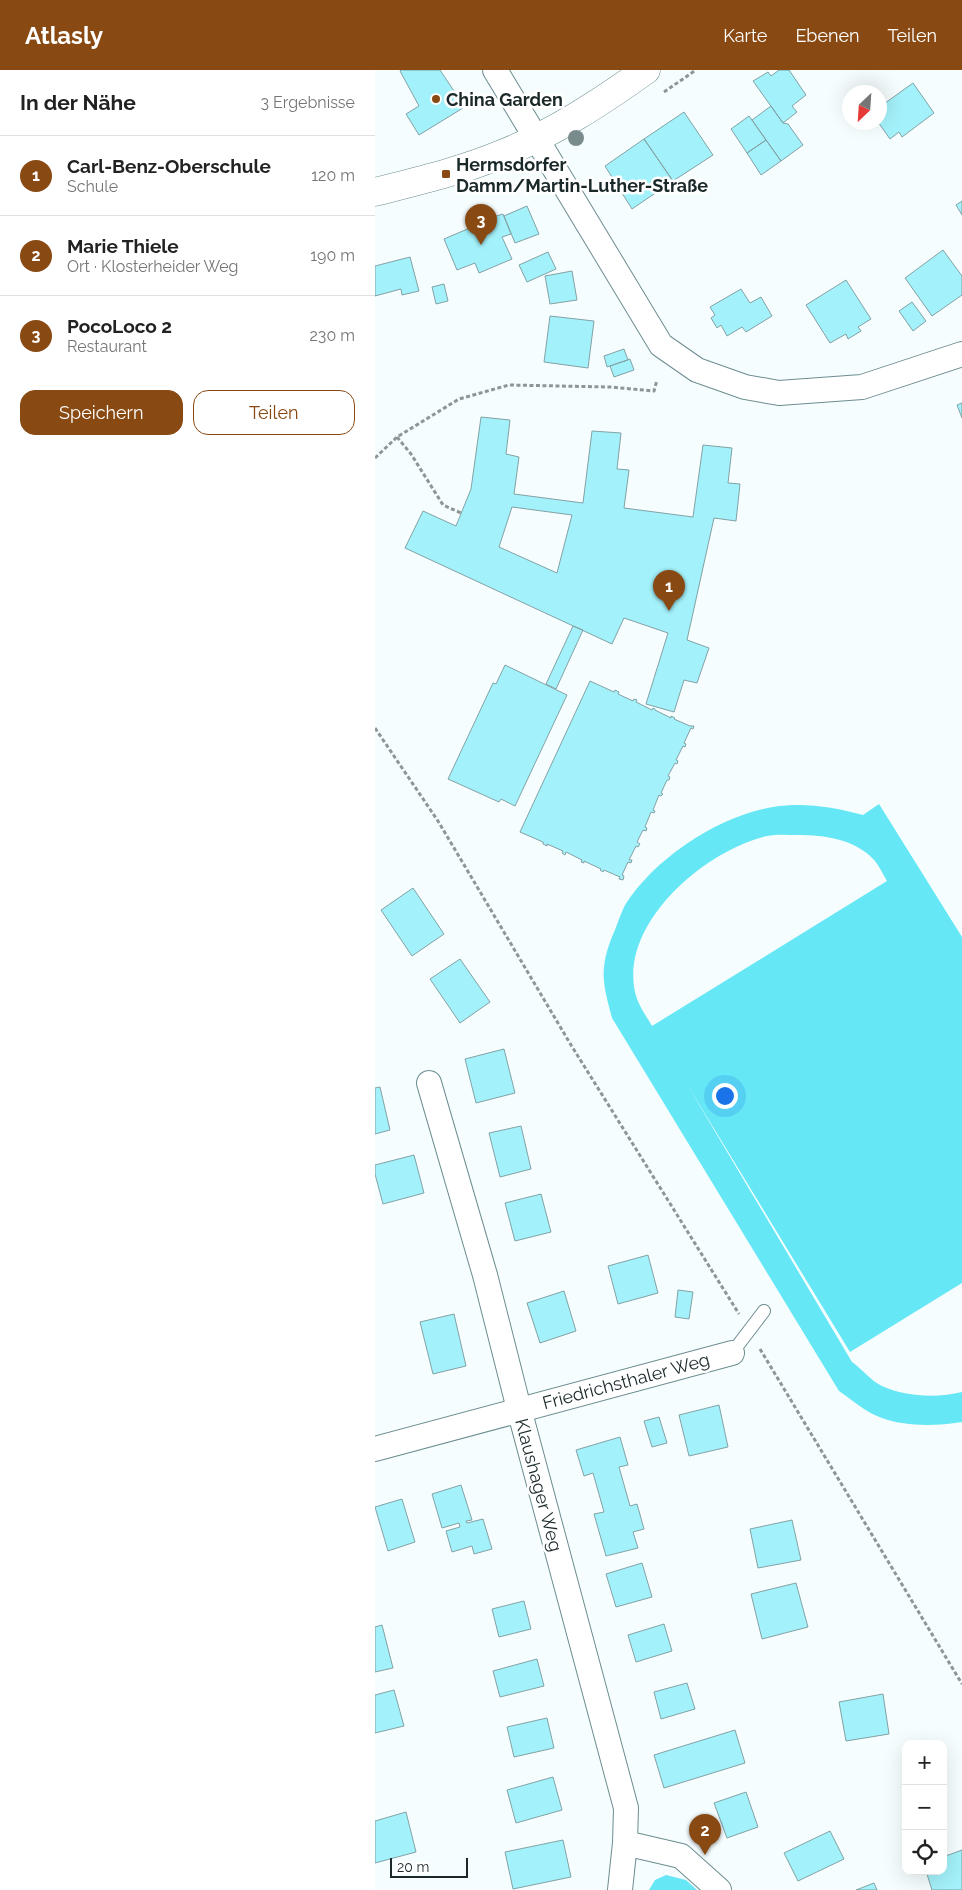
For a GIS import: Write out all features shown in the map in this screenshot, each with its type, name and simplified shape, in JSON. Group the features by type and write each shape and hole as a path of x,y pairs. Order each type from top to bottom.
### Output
{"main road":[{"path":"375,192 446,174 476,164 536,139 595,105 646,70"}],"street":[{"path":"495,70 661,346 697,370 745,387 779,393 862,387 962,354"},
{"name":"Klaushager Weg","path":"429,1083 485,1275 626,1808 625,1843 620,1890"},
{"name":"Friedrichsthaler Weg","path":"375,1449 732,1353"},
{"path":"625,1843 681,1856 719,1890"}],"lane":[{"path":"732,1353 765,1311"}],"path":[{"path":"375,458 397,437 459,399 509,385 610,387 653,391 657,380"},
{"path":"397,437 411,454 443,505 461,513"},
{"path":"375,728 438,822 571,1045 749,1331 962,1684"}],"shaded area":[{"path":"879,804 962,937 962,1283 850,1352 685,1081 852,1362 878,1384 891,1390 932,1396 962,1392 962,1422 922,1425 892,1421 871,1413 839,1391 612,1018 605,990 604,968 606,955 625,905 653,871 690,842 731,819 773,807 818,806 863,815","holes":["771,835 829,837 859,848 875,861 887,881 652,1026 636,997 634,966 641,940 654,916 673,893 694,873 719,856 743,844"]},
{"path":"666,1875 686,1880 697,1890 649,1890 655,1880"}],"building":[{"name":"China Garden","path":"401,70 440,70 463,108 419,135 406,114 419,106"},
{"path":"779,70 789,70 806,95 792,106 797,112 783,123 753,81 768,72 771,76"},
{"path":"913,83 934,113 902,137 899,132 890,139 884,130 887,130 887,102"},
{"path":"771,106 783,123 788,124 803,145 781,161 752,120"},
{"path":"684,112 713,155 673,181 644,139"},
{"path":"749,116 766,140 747,153 731,129"},
{"path":"644,139 673,181 632,209 605,166"},
{"path":"766,140 781,161 761,175 747,153"},
{"path":"962,201 962,215 956,205"},
{"path":"527,206 539,234 515,243 504,216"},
{"path":"503,214 511,234 502,237 512,259 479,273 475,263 457,270 444,239 484,222 483,220"},
{"path":"943,250 962,276 962,295 932,316 905,278"},
{"path":"548,252 556,269 527,282 519,265"},
{"path":"410,257 419,291 402,295 401,289 375,296 375,266"},
{"path":"572,271 577,300 550,304 545,276"},
{"path":"846,280 871,319 858,327 861,331 848,339 846,334 830,343 806,305"},
{"path":"444,284 448,301 436,304 432,287"},
{"path":"741,289 750,303 761,297 772,316 746,332 742,327 727,336 721,325 717,328 711,318 715,315 710,307"},
{"path":"912,302 926,321 913,331 899,311"},
{"path":"550,316 594,321 588,368 544,362"},
{"path":"624,349 628,360 607,367 604,356"},
{"path":"630,359 634,370 614,377 610,366"},
{"path":"962,403 962,418 957,405"},
{"path":"481,417 510,420 506,454 519,457 514,494 583,503 592,431 621,433 617,469 629,470 624,508 693,517 703,445 732,448 728,483 740,484 736,521 714,518 687,640 709,648 697,683 684,680 674,712 646,704 668,633 624,618 612,644 405,548 423,511 456,526 471,489","holes":["512,507 572,515 557,573 499,547"]},
{"path":"573,626 583,630 556,689 546,684"},
{"path":"505,665 567,695 515,806 501,799 499,802 448,779 493,683 496,684"},
{"path":"590,681 614,692 615,690 619,692 618,694 633,701 634,699 637,700 636,702 652,710 653,708 671,718 671,716 690,726 694,726 693,729 691,728 684,743 686,744 685,747 683,746 676,760 678,761 677,764 675,763 668,776 670,777 669,780 667,780 661,793 663,794 659,795 653,810 655,811 654,813 651,812 645,827 647,828 646,831 643,830 637,842 640,844 638,847 636,846 629,860 632,860 631,863 628,862 622,875 624,876 623,880 604,870 603,872 601,869 584,861 584,863 581,862 582,860 566,852 565,855 562,853 563,851 547,844 547,846 543,842 520,832"},
{"path":"413,888 444,934 412,956 381,910"},
{"path":"460,959 490,1002 460,1023 430,979"},
{"path":"504,1049 515,1093 476,1103 465,1059"},
{"path":"380,1087 390,1130 375,1134 375,1088"},
{"path":"521,1126 531,1169 500,1177 489,1133"},
{"path":"414,1155 424,1193 383,1204 375,1174 375,1165"},
{"path":"541,1194 551,1232 515,1241 505,1203"},
{"path":"648,1255 658,1293 618,1304 608,1266"},
{"path":"678,1290 693,1292 689,1319 675,1317"},
{"path":"564,1291 576,1331 540,1343 527,1303"},
{"path":"454,1314 466,1366 433,1374 420,1322"},
{"path":"719,1405 728,1447 689,1456 679,1415"},
{"path":"659,1417 667,1443 652,1447 644,1421"},
{"path":"620,1437 628,1465 619,1467 630,1506 637,1504 644,1529 633,1532 638,1548 606,1556 594,1514 604,1512 593,1473 584,1476 576,1450"},
{"path":"461,1485 472,1520 466,1521 467,1523 483,1519 492,1549 474,1554 472,1546 452,1552 446,1531 460,1527 459,1523 442,1528 432,1494"},
{"path":"402,1499 415,1542 388,1551 375,1507"},
{"path":"792,1520 801,1560 758,1568 750,1529"},
{"path":"642,1563 652,1597 616,1607 606,1574"},
{"path":"796,1583 808,1627 762,1639 751,1594"},
{"path":"524,1601 531,1629 499,1637 492,1609"},
{"path":"664,1624 672,1651 636,1662 628,1635"},
{"path":"382,1625 393,1668 375,1672 375,1627"},
{"path":"537,1659 544,1686 500,1697 493,1671"},
{"path":"687,1683 695,1709 661,1719 654,1692"},
{"path":"394,1690 404,1726 375,1733 375,1695"},
{"path":"883,1694 889,1734 846,1741 839,1702"},
{"path":"547,1718 554,1748 514,1757 507,1727"},
{"path":"735,1730 745,1763 664,1788 654,1755"},
{"path":"553,1777 562,1810 516,1823 507,1790"},
{"path":"746,1792 758,1827 727,1838 714,1803"},
{"path":"406,1812 416,1852 375,1863 375,1821"},
{"path":"830,1831 844,1859 798,1881 784,1853"},
{"path":"563,1840 571,1877 513,1889 505,1852"},
{"path":"962,1850 962,1890 932,1890 927,1875 947,1875 947,1856"},
{"path":"874,1883 877,1890 856,1890"}],"place":[{"name":"China Garden","path":"436,99"},
{"name":"Hermsdorfer Damm/Martin-Luther-Straße","path":"446,174"},
{"name":"PocoLoco 2","path":"481,245"},
{"name":"Carl-Benz-Oberschule","path":"669,611"},
{"name":"Marie Thiele","path":"705,1855"}]}
